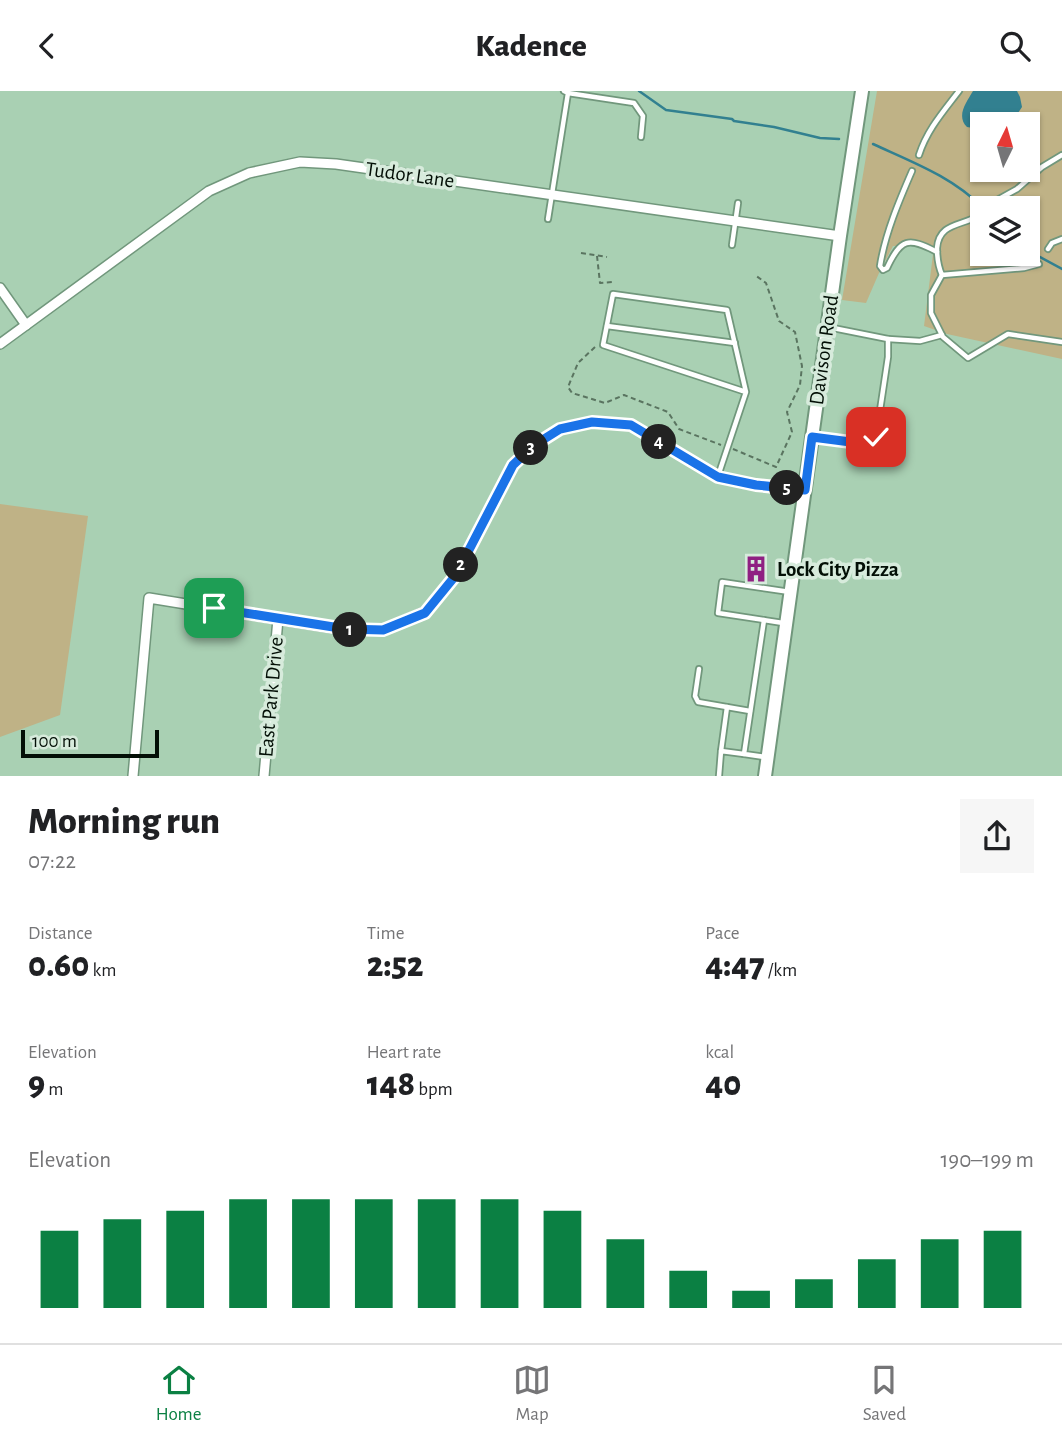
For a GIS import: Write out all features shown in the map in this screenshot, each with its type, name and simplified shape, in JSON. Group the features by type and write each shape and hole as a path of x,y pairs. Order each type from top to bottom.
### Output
{"street":[{"name":"Davison Road","path":"765,776 862,91"},
{"name":"Tudor Lane","path":"0,344 209,191 248,173 300,162 336,164 840,236"},
{"path":"0,288 26,325"},
{"path":"133,776 149,598 346,629 383,630 425,613 456,575 513,465 533,446 560,429 592,422 631,425 718,477 756,485 805,490"},
{"name":"East Park Drive","path":"264,776 278,618"}],"lane":[{"path":"919,155 932,126 959,91"},
{"path":"548,219 566,92 634,103 643,115 641,137"},
{"path":"1004,196 1062,155"},
{"path":"912,171 897,208 880,266 883,270 887,268 896,249 904,243 918,242 937,252"},
{"path":"732,245 738,203"},
{"path":"942,275 937,264 938,238 944,230 970,219"},
{"path":"1048,249 1052,243 1062,239"},
{"path":"942,275 1032,266"},
{"path":"942,275 931,295 931,313 942,335 968,358 1008,334 1062,342"},
{"path":"718,477 746,392 727,310 614,294 603,345 746,392"},
{"path":"607,326 735,343"},
{"path":"827,327 888,339 920,341 942,335"},
{"path":"812,437 866,444 876,437 888,357 888,339"},
{"path":"787,623 718,613 722,582 791,592"},
{"path":"744,754 764,620"},
{"path":"699,669 695,697 698,702 750,711"},
{"path":"719,776 727,707"},
{"path":"721,751 768,757"}],"path":[{"path":"581,253 607,257"},
{"path":"597,256 600,283 613,282"},
{"path":"595,347 578,363 568,387 572,393 605,403 624,395 668,412 679,429 776,467 792,432 788,412 800,385 802,366 795,332 779,321 766,283 755,275"}],"shaded area":[{"path":"877,91 1062,91 1062,359 947,334 924,326 934,246 893,246 866,303 842,300"},
{"path":"0,504 88,516 60,715 0,737"}],"water":[{"path":"973,91 1017,91 1022,107 1019,112 970,112 970,128 962,118 965,105"}],"waterway":[{"path":"639,91 666,110 732,119 820,138 839,139"},
{"path":"873,144 945,179 970,196"},
{"path":"1040,257 1062,269"}],"place":[{"name":"Lock City Pizza","path":"756,569"}],"route":[{"path":"214,608 346,629 383,630 425,613 456,575 513,465 533,446 560,429 592,422 631,425 718,477 756,485 805,490 812,437 866,444 876,437"}]}
